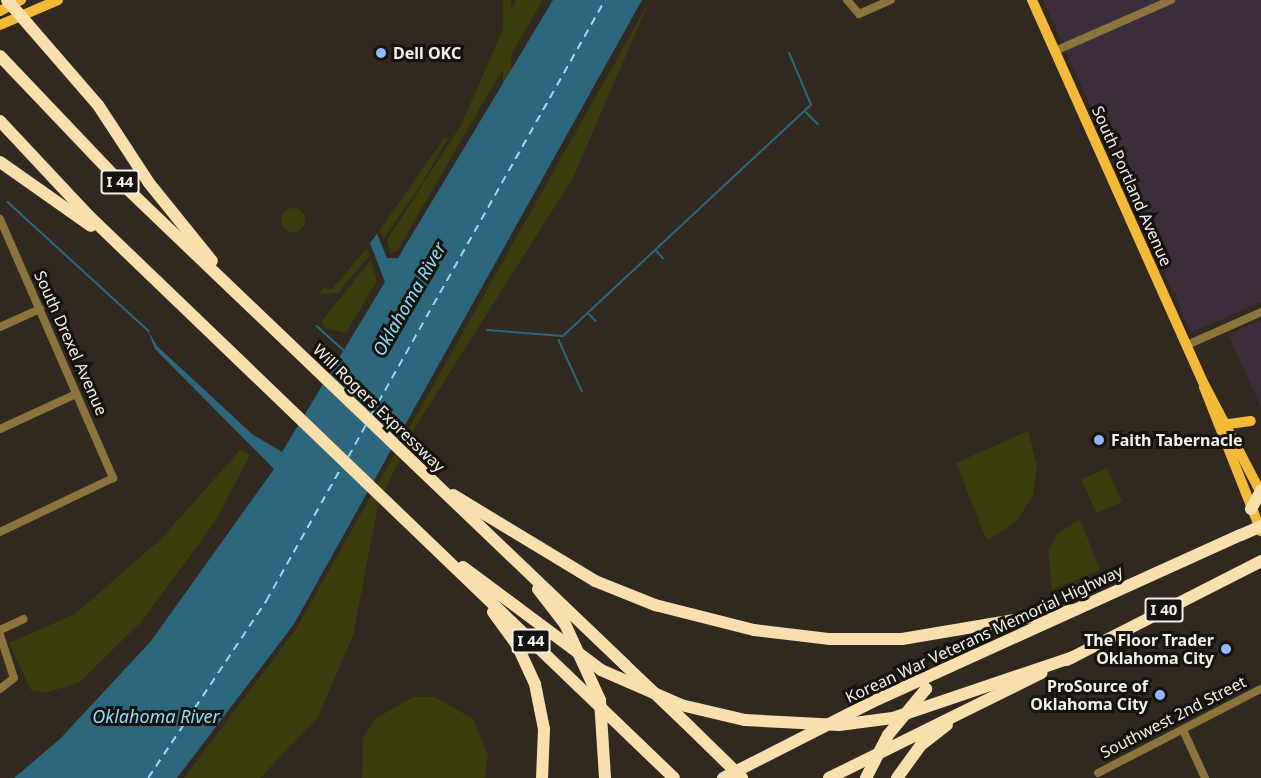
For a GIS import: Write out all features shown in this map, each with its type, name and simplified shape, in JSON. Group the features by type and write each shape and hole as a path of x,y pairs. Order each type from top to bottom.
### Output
{"highway":[{"path":"10,4 98,105 149,183 245,302"},
{"name":"Will Rogers Expressway","path":"0,56 71,134 432,483 742,778"},
{"name":"I 44","path":"0,121 117,243 674,778"},
{"path":"0,162 117,243"},
{"path":"432,483 595,580 655,605 754,630 830,639 903,639 1073,610"},
{"path":"1251,509 1261,492"},
{"name":"Korean War Veterans Memorial Highway","path":"723,778 954,663 1261,526"},
{"path":"421,535 586,661 646,691 720,715 803,725 893,718 1073,657"},
{"name":"I 40","path":"829,778 1258,562"},
{"path":"523,569 565,624 600,700 605,778"},
{"path":"466,578 530,669 544,729 542,778"},
{"path":"866,778 888,735 926,689 954,663"},
{"path":"897,778 928,739 976,706"}],"main road":[{"path":"0,25 58,0"},
{"name":"South Portland Avenue","path":"1032,0 1204,384 1261,531"},
{"name":"South Portland Avenue","path":"1204,384 1229,424 1261,492"},
{"path":"1229,424 1252,424 1237,440"}],"street":[{"path":"847,0 859,14 891,0"},
{"path":"1055,51 1171,0"},
{"name":"South Drexel Avenue","path":"0,532 113,478 1,222"},
{"path":"0,327 40,309"},
{"path":"1187,345 1261,312"},
{"path":"0,429 76,394"},
{"path":"0,630 24,620"},
{"path":"0,635 14,678 0,689"},
{"name":"Southwest 2nd Street","path":"1098,773 1261,689"},
{"path":"1183,730 1204,778"}],"shaded area":[{"path":"1043,0 1261,0 1261,302 1191,333"},
{"path":"1261,320 1261,407 1228,335"}],"green space":[{"path":"503,0 511,0 511,137 503,137"},
{"path":"516,0 543,0 397,251 390,253 387,240 461,125"},
{"path":"650,0 573,178 414,429 378,505 353,636 318,717 260,778 184,778 296,629"},
{"path":"445,137 448,138 424,180 384,238 379,231"},
{"path":"293,208 302,211 305,220 302,229 293,232 284,229 281,220 284,211"},
{"path":"367,248 369,256 338,293 320,294 323,288 332,289"},
{"path":"371,260 377,281 346,333 325,328 321,322"},
{"path":"1028,431 1037,466 1033,495 1017,521 987,541 956,463"},
{"path":"241,449 250,455 216,520 143,620 80,682 45,693 31,690 9,643 75,614 161,539"},
{"path":"1107,468 1122,502 1096,513 1081,479"},
{"path":"1080,519 1100,570 1052,590 1048,550 1057,534"},
{"path":"413,697 435,697 473,719 488,755 485,778 362,778 363,738 375,719"}],"water":[{"name":"Oklahoma River","path":"553,0 642,0 294,624 177,778 14,778 60,739 151,641 274,469 155,349 148,331 157,346 252,434 282,452 385,282 370,243 377,234 387,258 398,258"}],"waterway":[{"path":"487,330 563,336 811,105 789,53"},
{"path":"806,112 818,124"},
{"path":"8,202 149,331"},
{"path":"656,250 663,258"},
{"path":"588,313 596,321"},
{"path":"317,326 345,351"},
{"path":"559,340 582,391"}],"ferry route":[{"path":"371,415 605,0"},
{"path":"348,457 366,424"},
{"path":"148,778 266,601 342,466"}],"place":[{"name":"Dell OKC","path":"381,53"},
{"name":"Faith Tabernacle","path":"1099,440"},
{"name":"The Floor Trader Oklahoma City","path":"1226,649"},
{"name":"ProSource of Oklahoma City","path":"1160,695"}]}
